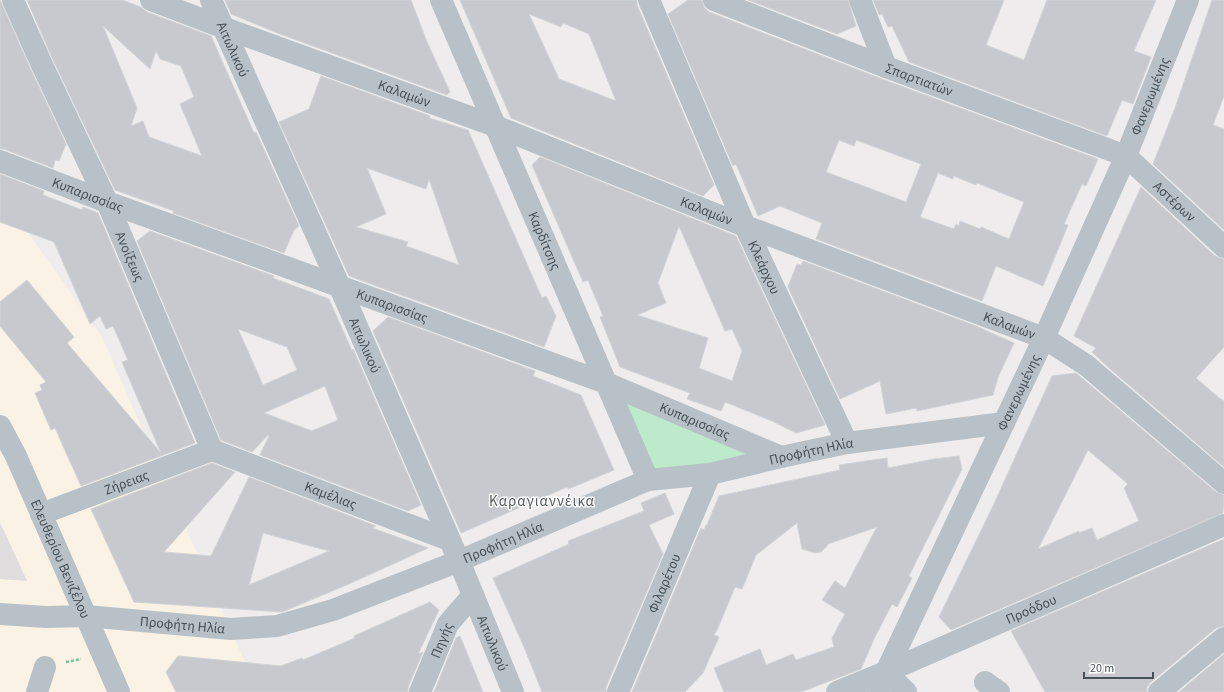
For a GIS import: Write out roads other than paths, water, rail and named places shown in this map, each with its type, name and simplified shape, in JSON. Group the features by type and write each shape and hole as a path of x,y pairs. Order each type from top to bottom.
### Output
{"street":[{"name":"Ανοίξεως","path":"12,0 107,202 212,450"},
{"name":"Καλαμών","path":"151,0 495,126 745,226 1044,338 1086,365 1224,484"},
{"name":"Αιτωλικού","path":"211,0 459,561 513,692"},
{"name":"Καρδίτσης","path":"441,0 648,480"},
{"name":"Κλεάρχου","path":"649,0 745,226 847,443"},
{"name":"Σπαρτιατών","path":"714,0 886,67 1126,156"},
{"path":"860,0 886,67"},
{"name":"Φανερωμένης","path":"878,692 886,672 1044,338 1126,156 1188,0"},
{"name":"Αστέρων","path":"1126,156 1224,247"},
{"name":"Κυπαρισσίας","path":"0,161 107,202 606,383 782,457"},
{"name":"Προφήτη Ηλία","path":"0,614 46,617 86,616 231,629 277,626 333,610 459,561 648,480 710,474 847,443 1004,423"},
{"name":"Ελευθερίου Βενιζέλου","path":"0,426 16,456 119,692"},
{"name":"Ζήρειας","path":"41,514 212,450"},
{"name":"Καμέλιας","path":"212,450 449,540"},
{"name":"Φιλαρέτου","path":"618,692 710,474"},
{"name":"Προόδου","path":"837,692 1224,525"},
{"name":"Πηγής","path":"420,692 448,624 473,595"},
{"path":"1159,692 1224,638"},
{"path":"37,692 45,666"},
{"path":"886,672 906,692"}],"district":[{"name":"Καραγιαννέικα","path":"542,501"}]}
